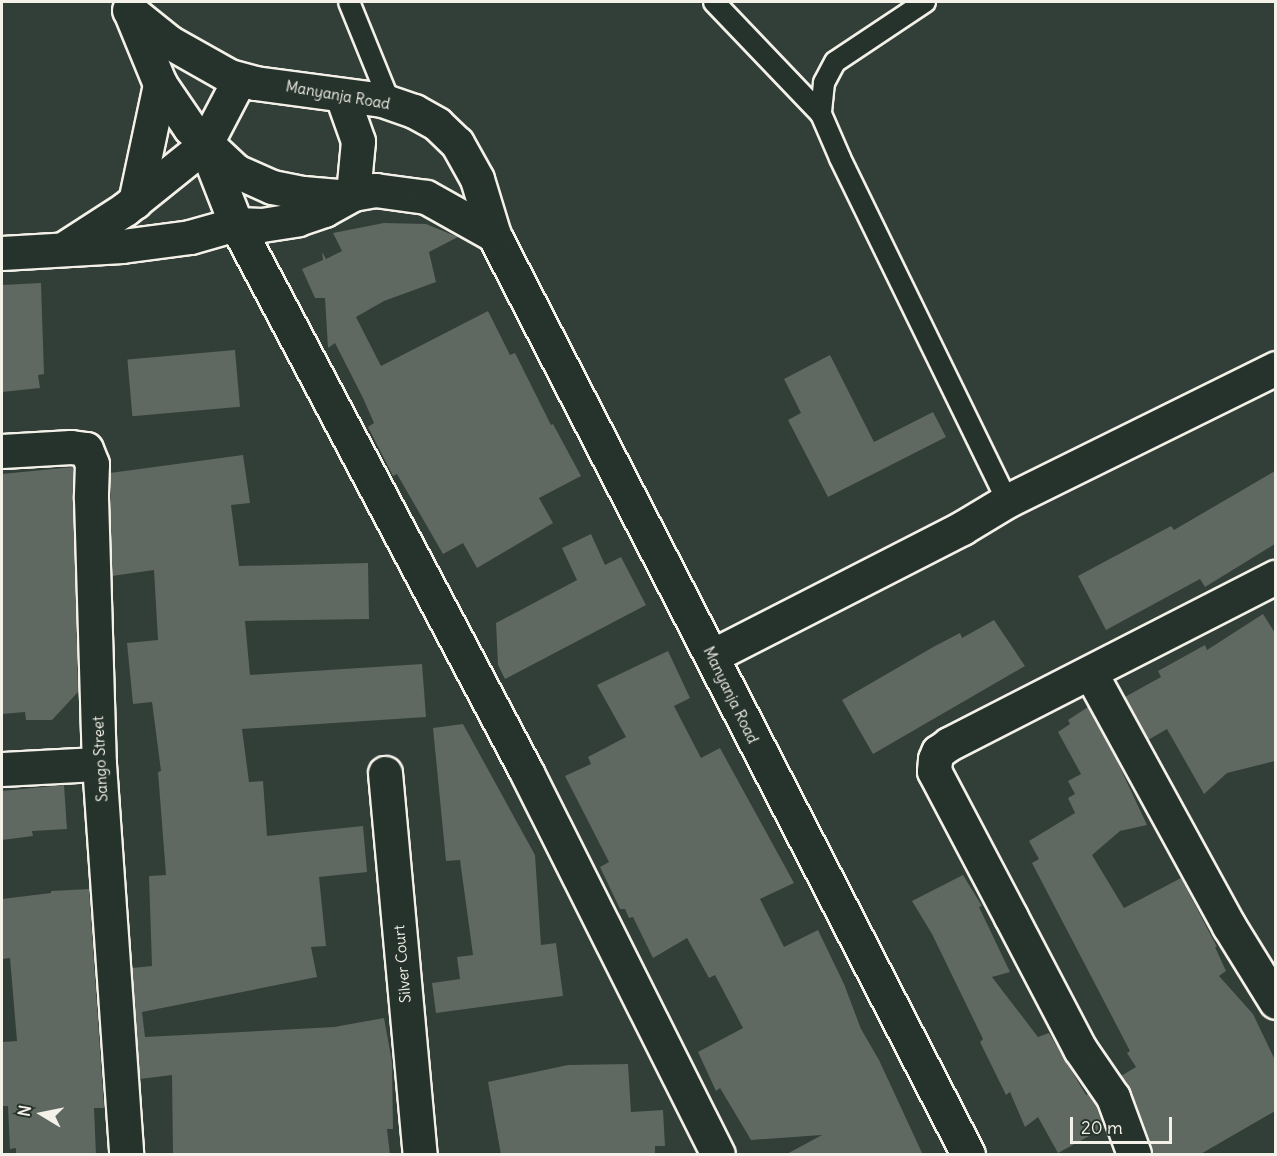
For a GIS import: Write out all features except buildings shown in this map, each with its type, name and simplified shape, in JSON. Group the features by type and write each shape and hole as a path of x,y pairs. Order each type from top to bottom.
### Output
{"street":[{"name":"Manyanja Road","path":"127,6 160,84 190,128 205,145 236,171 272,187 330,195 375,190 426,197 494,235"},
{"name":"Manyanja Road","path":"127,6 169,42 204,65 239,80 390,103 414,111 437,124 457,143 477,179 494,235 968,1155"},
{"path":"64,248 135,202 205,145 239,80"},
{"path":"135,202 160,84"},
{"path":"2,253 122,246 190,237 236,224 262,225 298,219 324,210 353,194 357,141 342,96"},
{"path":"205,145 236,224 533,784 718,1155"},
{"path":"712,656 962,528 1008,501 1275,368"},
{"name":"Sango Street","path":"2,451 71,447 86,449 90,454 99,764 126,1155"},
{"path":"1134,1155 1113,1097 1080,1048 934,771 938,752 949,744 1273,584"},
{"path":"1091,674 1229,926 1275,1002"},
{"path":"2,769 99,764"},
{"name":"Silver Court","path":"385,772 420,1155"}],"lane":[{"path":"349,2 390,103"},
{"path":"714,2 821,114 840,158 1008,501"},
{"path":"821,114 824,83 835,62 925,2"}]}
